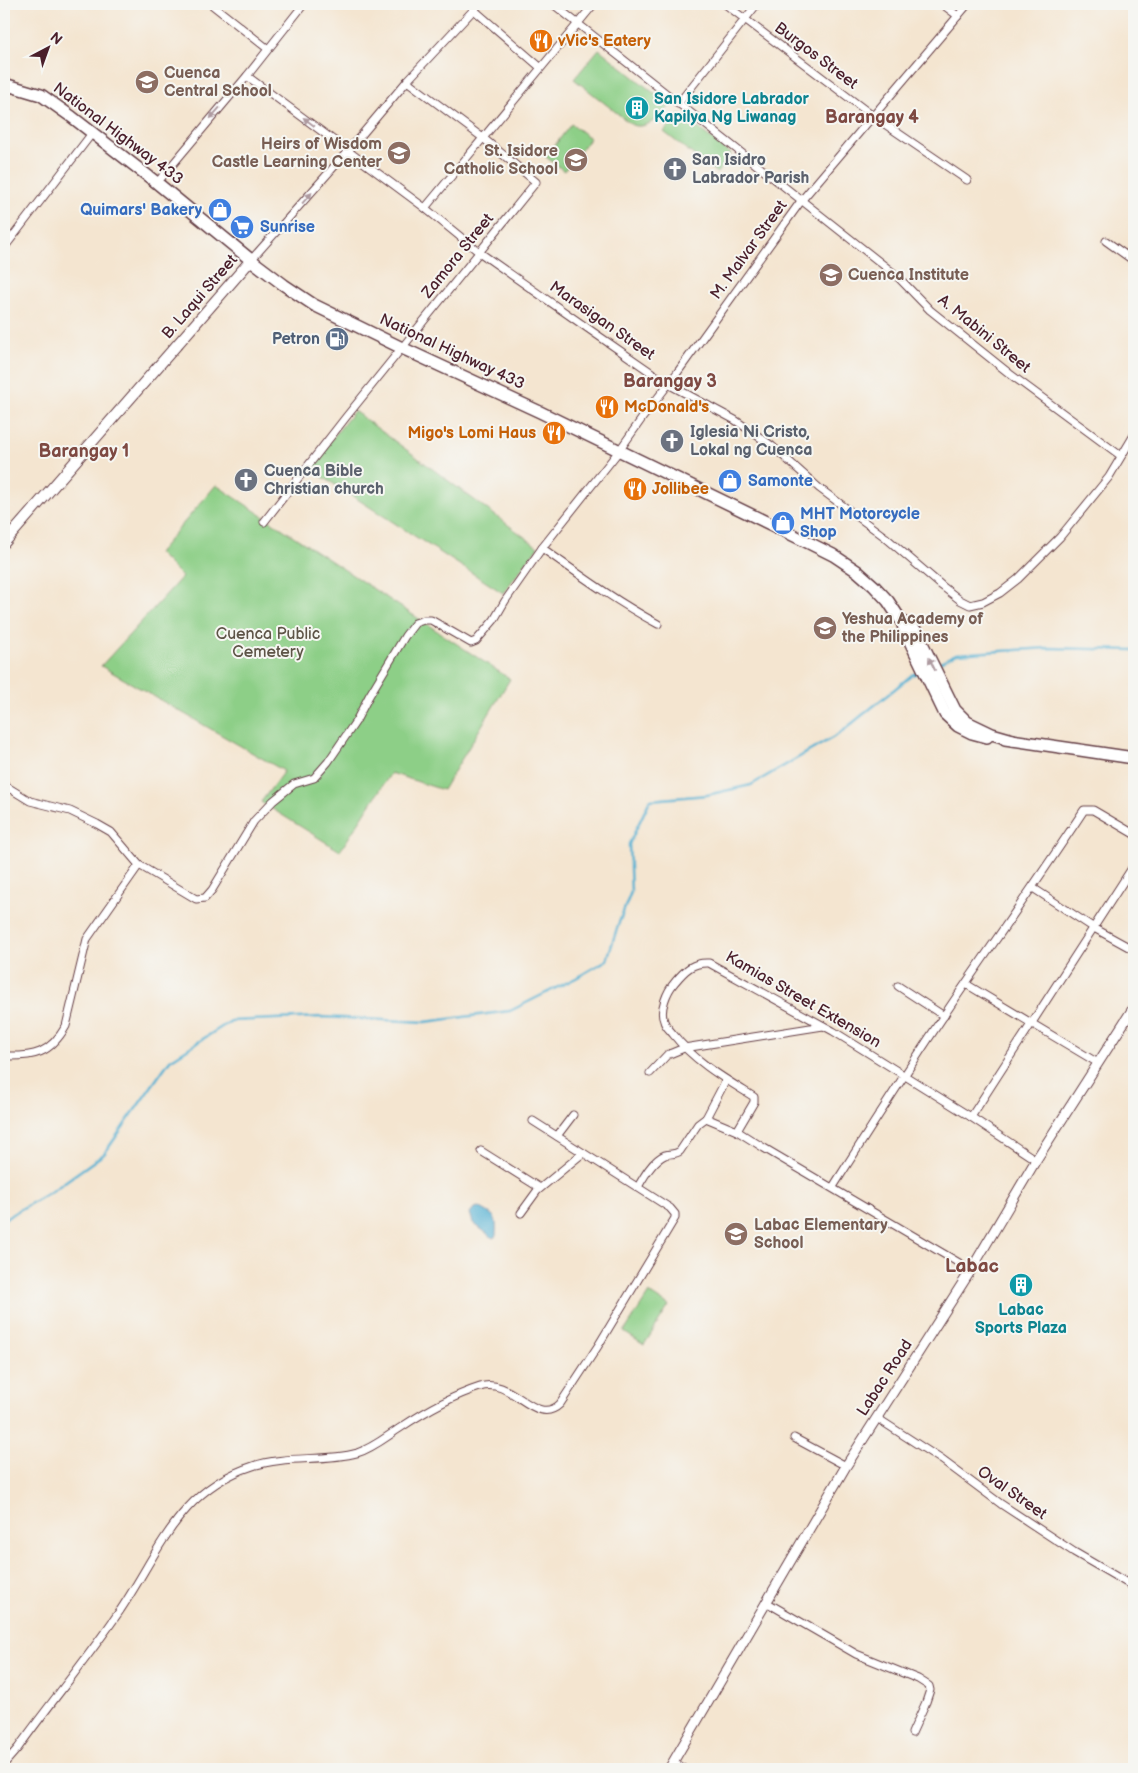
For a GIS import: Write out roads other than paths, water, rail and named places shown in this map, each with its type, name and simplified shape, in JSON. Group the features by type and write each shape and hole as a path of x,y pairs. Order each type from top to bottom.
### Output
{"main road":[{"name":"National Highway 433","path":"4,84 41,95 93,132 284,286 314,304 402,348 491,388 619,450 832,555 857,571 888,601 912,634 943,699 968,722 992,734 1013,740 1134,758"},
{"name":"B. Laqui Street","path":"4,542 251,260"}],"street":[{"path":"211,4 268,49"},
{"path":"157,183 247,76 304,4"},
{"name":"A. Mabini Street","path":"553,4 896,275 930,310 1010,374 1121,456"},
{"path":"425,208 594,4"},
{"name":"Burgos Street","path":"725,4 872,116 967,180"},
{"path":"678,104 743,19 757,4"},
{"path":"942,4 958,16"},
{"name":"M. Malvar Street","path":"139,865 196,899 205,898 212,890 254,821 273,801 294,784 314,778 328,762 356,721 405,636 415,623 431,620 471,643 476,642 494,620 542,548 619,450 801,201 968,4"},
{"path":"476,7 540,67"},
{"name":"B. Laqui Street","path":"251,260 348,151 407,81 476,7"},
{"name":"Marasigan Street","path":"247,76 425,208 479,252 668,384 734,420 772,446 820,488 885,537 942,586 970,605 984,602 1000,593 1018,579 1060,537 1109,477 1121,456"},
{"path":"407,81 483,138"},
{"path":"4,248 93,132"},
{"name":"Zamora Street","path":"264,522 536,182 483,138"},
{"path":"1106,241 1134,261"},
{"path":"1121,456 1134,435"},
{"path":"542,548 633,611 658,624"},
{"path":"4,785 30,801 70,811 111,832 139,865 88,939 66,1026 60,1038 42,1052 21,1056 4,1056"},
{"path":"833,1187 944,1016 1033,888 1084,810 1094,810 1134,834"},
{"path":"971,1117 1134,865"},
{"path":"1033,888 1094,928 1134,950"},
{"name":"Kamias Street Extension","path":"737,1131 754,1102 754,1097 711,1070 684,1048 664,1022 662,1010 673,984 689,966 700,962 709,963 823,1026 905,1075 1036,1160"},
{"path":"966,984 1098,1063"},
{"path":"898,986 944,1016"},
{"name":"Labac Road","path":"671,1766 846,1466 971,1270 1036,1160 1134,1007"},
{"path":"650,1073 667,1055 684,1048 823,1026"},
{"path":"638,1187 659,1158 667,1154 677,1154 680,1151 698,1124 706,1118 726,1080"},
{"path":"557,1136 573,1115"},
{"path":"706,1118 737,1131 971,1270"},
{"path":"4,1764 18,1748 119,1611 178,1517 193,1500 218,1481 253,1465 357,1453 382,1441 399,1428 456,1396 490,1384 500,1386 545,1412 553,1410 568,1393 675,1218 675,1214 670,1208 533,1120"},
{"path":"481,1151 540,1188"},
{"path":"521,1213 540,1188 583,1153"},
{"name":"Oval Street","path":"877,1418 942,1460 1009,1509 1074,1552 1134,1587"},
{"path":"794,1438 846,1466"},
{"path":"766,1602 856,1654 918,1679 929,1686 930,1690 926,1702 912,1733"},
{"path":"671,1766 684,1769"}],"water":[{"path":"479,1207 492,1215 496,1220 496,1236 493,1238 473,1223 470,1213 474,1208"}],"waterway":[{"path":"936,664 956,654 1048,648 1134,650"},
{"path":"4,1219 52,1191 104,1154 170,1060 231,1021 321,1017 425,1022 510,1011 576,978 607,960 631,892 629,844 650,800 707,795 751,785 839,734 912,675 919,672"}],"place":[{"name":"vVic's Eatery","path":"541,41"},
{"name":"Cuenca Central School","path":"147,82"},
{"name":"San Isidore Labrador Kapilya Ng Liwanag","path":"637,108"},
{"name":"Heirs of Wisdom Castle Learning Center","path":"399,153"},
{"name":"St. Isidore Catholic School","path":"576,160"},
{"name":"San Isidro Labrador Parish","path":"675,169"},
{"name":"Quimars' Bakery","path":"220,210"},
{"name":"Sunrise","path":"242,227"},
{"name":"Cuenca Institute","path":"831,275"},
{"name":"Petron","path":"337,339"},
{"name":"McDonald's","path":"607,407"},
{"name":"Migo's Lomi Haus","path":"554,433"},
{"name":"Iglesia Ni Cristo, Lokal ng Cuenca","path":"672,441"},
{"name":"Cuenca Bible Christian church","path":"246,480"},
{"name":"Samonte","path":"730,481"},
{"name":"Jollibee","path":"635,489"},
{"name":"MHT Motorcycle Shop","path":"783,523"},
{"name":"Yeshua Academy of the Philippines","path":"825,628"},
{"name":"Labac Elementary School","path":"736,1234"},
{"name":"Labac Sports Plaza","path":"1021,1285"}],"district":[{"name":"Barangay 4","path":"872,117"},
{"name":"Barangay 3","path":"670,381"},
{"name":"Barangay 1","path":"84,451"},
{"name":"Labac","path":"972,1266"}],"park label":[{"name":"Cuenca Public Cemetery","path":"268,643"}]}
